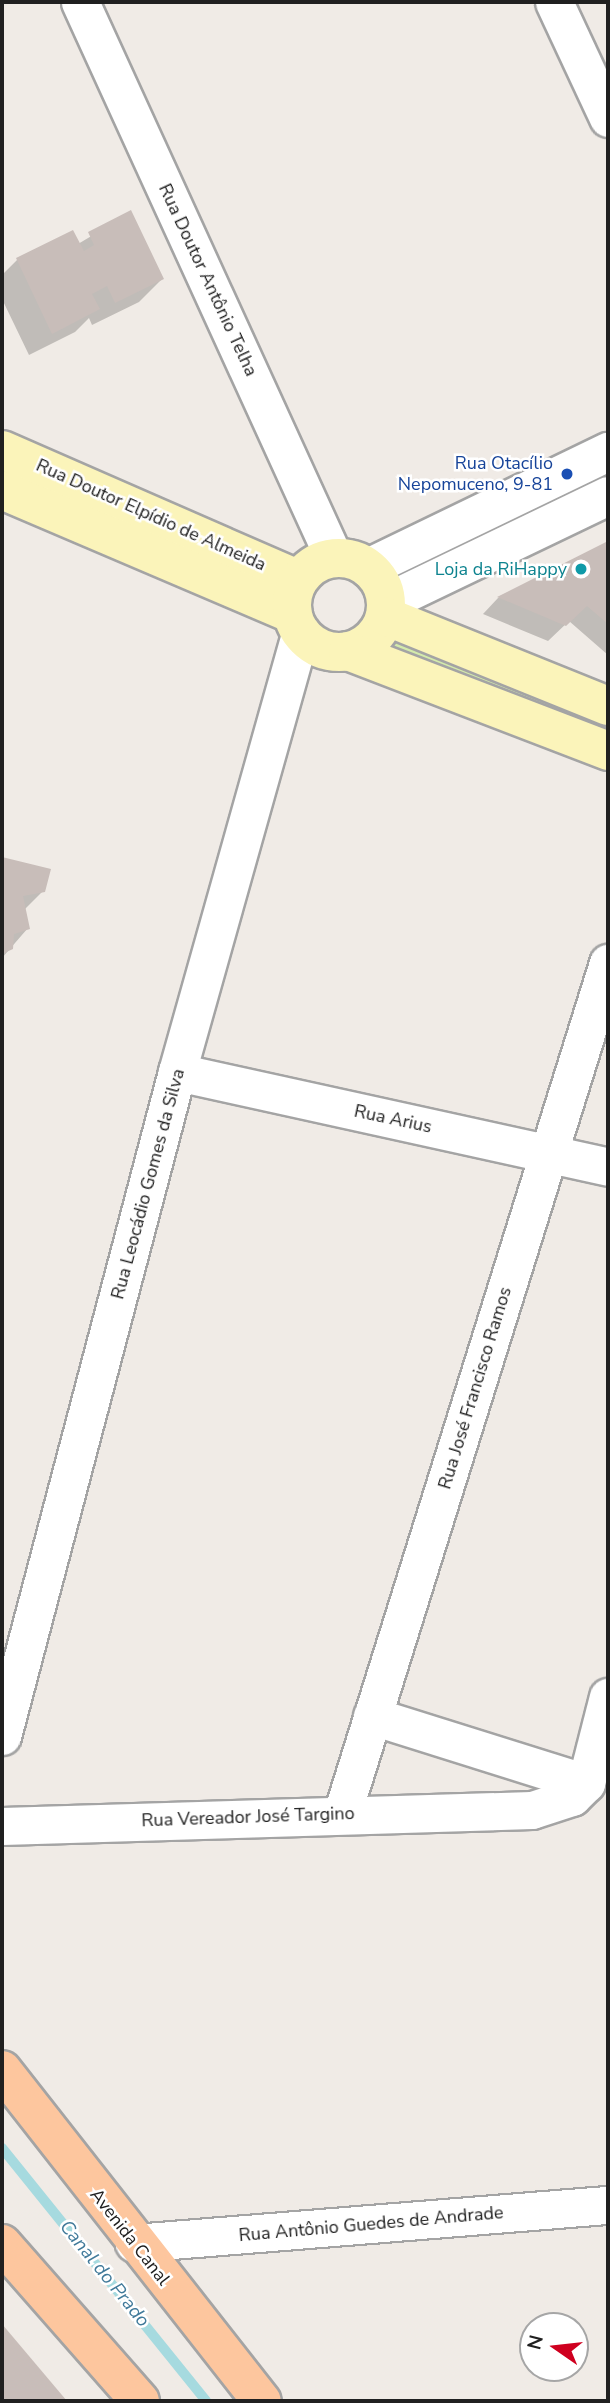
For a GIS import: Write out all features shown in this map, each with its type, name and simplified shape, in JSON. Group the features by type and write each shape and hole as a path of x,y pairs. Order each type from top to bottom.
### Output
{"main road":[{"name":"Rua Doutor Elpídio de Almeida","path":"2,450 298,609"},
{"name":"Rua Doutor Elpídio de Almeida","path":"2,490 298,609"},
{"path":"348,651 368,642 385,609 377,578 351,563 321,561 298,609 321,649 348,651 608,751"},
{"path":"385,609 608,706"},
{"name":"Avenida Canal","path":"2,2070 134,2243 262,2401"},
{"path":"2,2244 140,2401"}],"street":[{"name":"Rua Doutor Antônio Telha","path":"80,2 351,563"},
{"path":"554,2 608,118"},
{"path":"351,563 608,452"},
{"path":"385,609 608,496"},
{"name":"Rua Leocádio Gomes da Silva","path":"2,1736 298,609"},
{"name":"Rua José Francisco Ramos","path":"342,1814 608,963"},
{"name":"Rua Arius","path":"177,1072 608,1167"},
{"path":"372,1716 586,1783 608,1697"},
{"name":"Rua Vereador José Targino","path":"2,1826 342,1814 495,1814 553,1804 572,1797 586,1783"},
{"name":"Rua Antônio Guedes de Andrade","path":"134,2243 608,2205"}],"green space":[{"path":"389,627 608,719 608,745 375,652"}],"building":[{"path":"131,210 164,279 115,303 107,286 92,294 100,309 52,334 16,258 73,230 84,251 94,245 88,232"},
{"name":"Loja da RiHappy","path":"608,541 608,624 587,606 566,626 497,597"},
{"path":"2,857 51,869 45,892 23,896 30,929 14,934 13,949 2,954"},
{"path":"2,2324 67,2401 2,2401"}],"waterway":[{"name":"Canal do Prado","path":"2,2148 206,2401"}],"place":[{"name":"Rua Otacílio Nepomuceno, 9-81","path":"567,474"},
{"name":"Loja da RiHappy","path":"581,569"}]}
